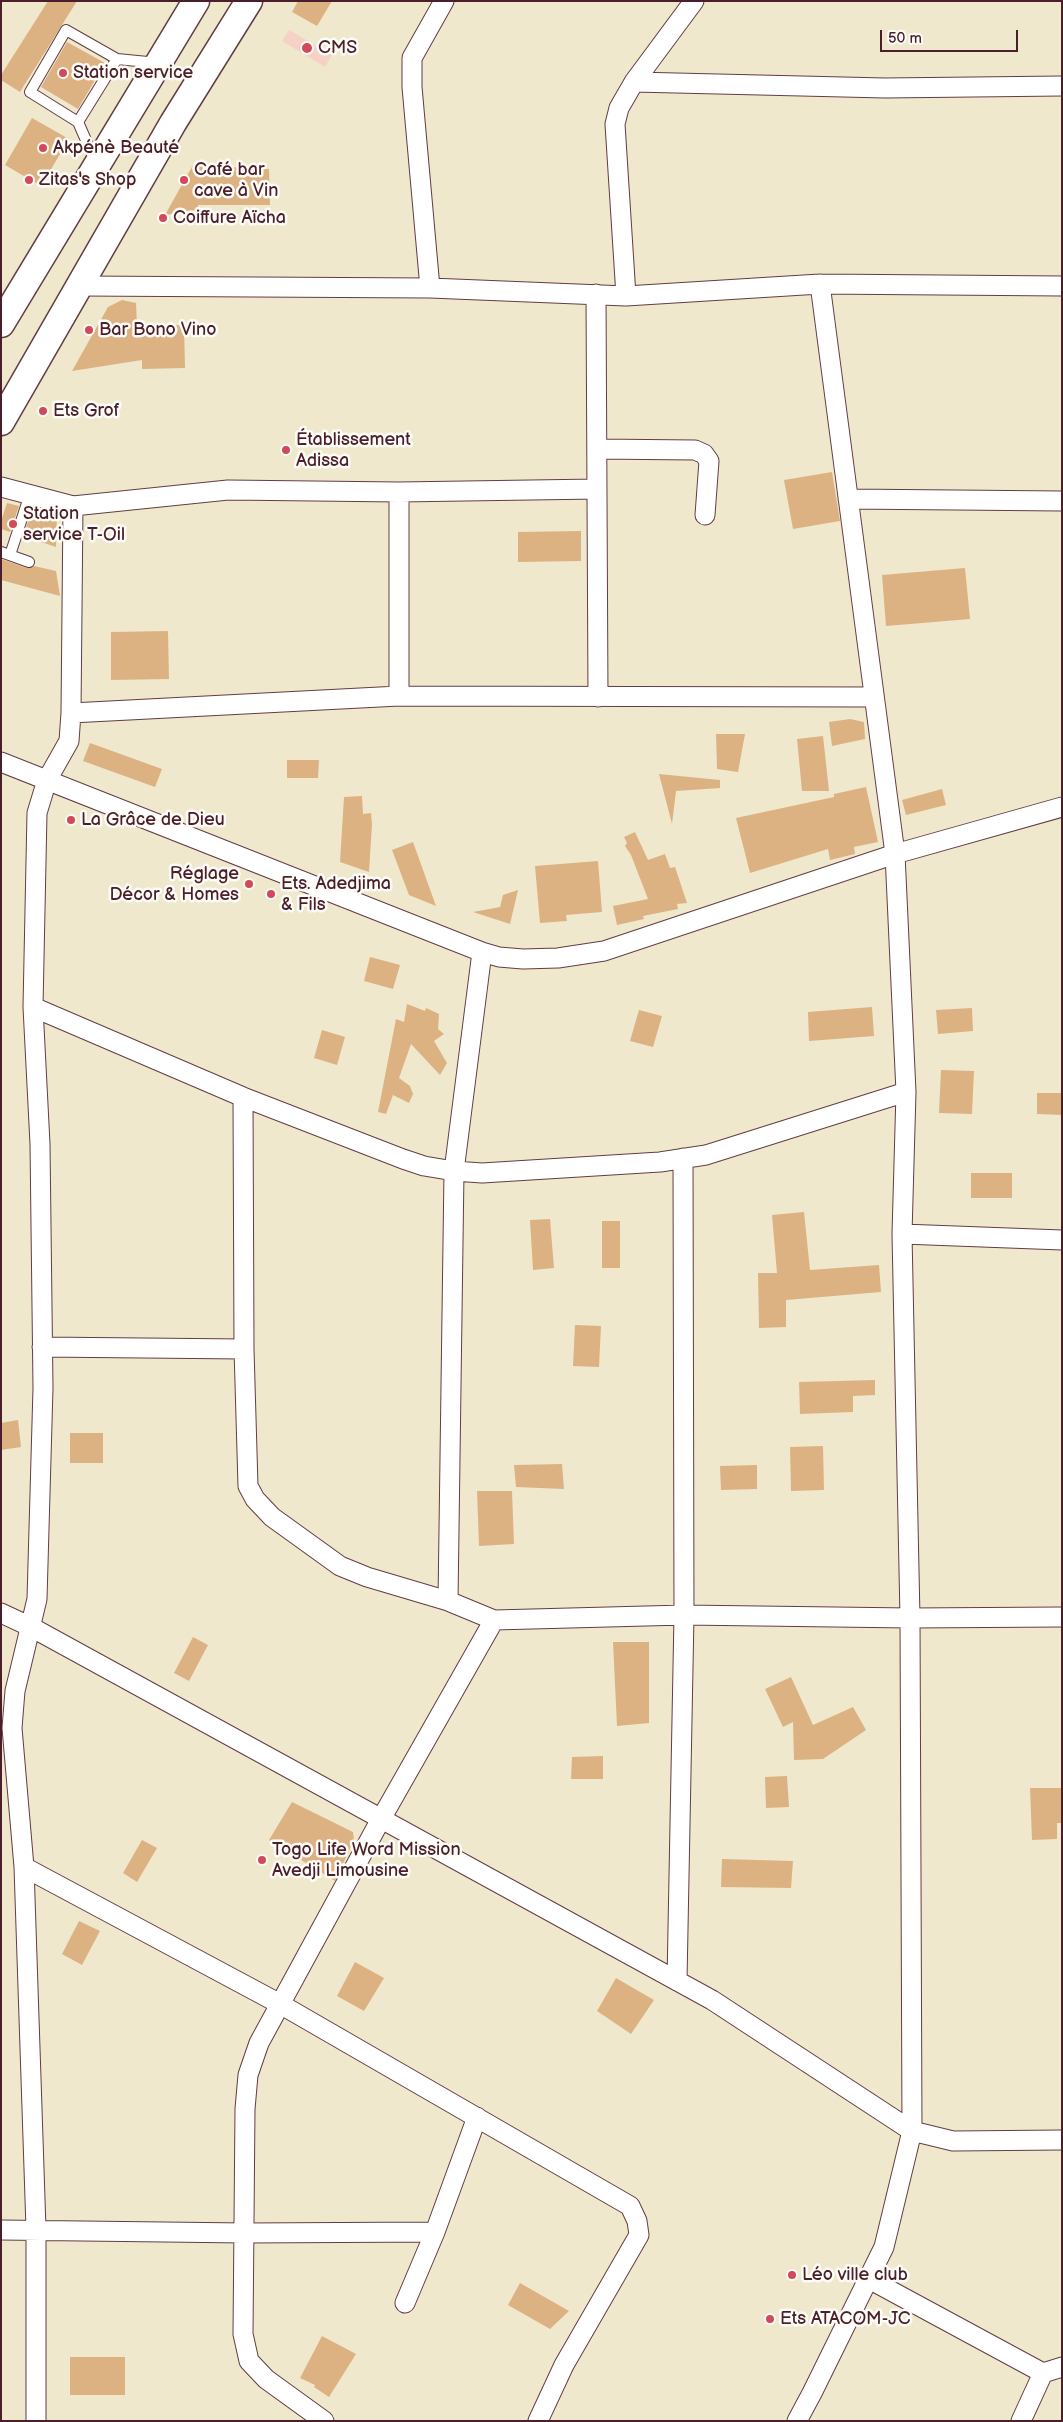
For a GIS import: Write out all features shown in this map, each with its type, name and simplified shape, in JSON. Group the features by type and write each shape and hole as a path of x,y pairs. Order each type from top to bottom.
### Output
{"main road":[{"path":"1,324 196,1"},
{"path":"1,422 173,123 249,1"}],"street":[{"path":"430,288 412,88 412,58 444,1"},
{"path":"626,296 615,124 619,108 634,82 694,1"},
{"path":"634,82 885,88 1062,86"},
{"path":"80,286 430,288 626,296 820,284 1062,286"},
{"path":"796,2421 884,2247 912,2131 910,1618 902,1234 906,1092 895,854 820,284"},
{"path":"596,294 598,697"},
{"path":"597,449 695,450 704,454 710,461 706,515"},
{"path":"1,486 72,506 228,490 399,492 597,490"},
{"path":"399,492 399,696"},
{"path":"848,499 1062,501"},
{"path":"36,2421 36,2229 24,1867 12,1728 15,1691 37,1599 43,1388 40,1144 33,1007 37,813 47,780 69,741 71,713 72,506"},
{"path":"71,713 399,696 874,697"},
{"path":"1,762 482,952 499,957 523,959 558,958 604,951 895,854 1062,807"},
{"path":"448,1601 454,1171 482,952"},
{"path":"33,1007 243,1097 424,1166 454,1171 482,1173 706,1155 906,1092"},
{"path":"243,1097 244,1349 246,1471 248,1486 255,1499 272,1517 340,1566 367,1577 448,1601 494,1620 684,1615 910,1618 1062,1617"},
{"path":"677,1981 684,1615 683,1158"},
{"path":"902,1234 1062,1240"},
{"path":"42,1347 244,1349"},
{"path":"1,1613 31,1627 712,2000 912,2131 953,2141 1062,2140"},
{"path":"324,2421 266,2379 249,2361 243,2334 245,2108 248,2075 259,2044 280,2004 381,1819 494,1620"},
{"path":"24,1867 280,2004 630,2206 638,2221 639,2235 564,2365 538,2421"},
{"path":"405,2302 435,2232 477,2117"},
{"path":"1,2230 245,2233 435,2232"},
{"path":"869,2279 1043,2373 1062,2367"},
{"path":"1021,2421 1043,2373"}],"lane":[{"path":"97,166 78,122 30,92 66,30 91,50 117,58 159,63"},
{"path":"78,122 117,58"},
{"path":"55,108 60,99"},
{"path":"29,562 6,554 30,494"}],"shaded area":[{"name":"CMS","path":"289,30 332,55 325,67 282,41"}],"building":[{"path":"48,1 77,1 20,92 1,80 1,75"},
{"path":"298,1 332,1 317,26 292,12"},
{"path":"67,42 105,63 78,109 41,87"},
{"path":"32,118 69,139 41,186 5,165"},
{"path":"193,165 269,169 270,205 198,205 198,210 165,215"},
{"path":"122,300 136,303 137,326 184,325 185,368 142,369 142,360 72,371 108,307"},
{"path":"832,472 840,521 793,529 784,480"},
{"path":"7,503 19,506 10,532 1,529 1,521"},
{"path":"33,507 57,515 56,547 23,536"},
{"path":"581,531 581,561 518,562 518,532"},
{"path":"1,559 27,568 34,566 56,571 60,596 1,580"},
{"path":"965,568 970,619 886,626 882,575"},
{"path":"168,631 169,679 111,680 111,632"},
{"path":"850,719 864,722 865,739 832,746 829,722"},
{"path":"716,734 745,734 738,772 717,769"},
{"path":"823,736 829,791 802,791 797,739"},
{"path":"90,743 162,769 155,787 83,761"},
{"path":"287,760 319,760 318,778 287,778"},
{"path":"659,774 720,780 720,788 676,791 672,824"},
{"path":"866,787 878,842 854,847 855,854 830,860 828,849 750,873 736,818 834,797 834,794"},
{"path":"942,789 946,805 906,815 902,800"},
{"path":"362,796 363,814 371,813 369,872 340,862 344,797"},
{"path":"635,832 648,860 665,854 670,868 675,867 687,903 677,904 678,909 643,916 644,919 617,925 613,906 648,899 631,855 625,846 627,843 624,837"},
{"path":"413,842 436,906 409,895 392,850"},
{"path":"598,861 602,912 566,915 567,921 540,923 535,866"},
{"path":"518,890 510,924 473,912 500,907 503,895"},
{"path":"370,957 400,965 393,989 364,981"},
{"path":"407,1004 425,1011 426,1008 439,1014 438,1029 444,1034 434,1041 447,1063 440,1075 411,1044 399,1078 410,1086 413,1094 409,1103 393,1095 386,1114 378,1112 396,1019 404,1022"},
{"path":"872,1007 874,1036 809,1041 808,1012"},
{"path":"972,1008 973,1031 938,1034 936,1010"},
{"path":"639,1010 662,1016 653,1047 630,1041"},
{"path":"322,1030 345,1037 337,1065 314,1058"},
{"path":"941,1070 974,1071 972,1114 939,1113"},
{"path":"1037,1093 1062,1093 1062,1115 1037,1114"},
{"path":"971,1173 1012,1173 1012,1198 971,1198"},
{"path":"804,1212 810,1270 879,1265 881,1292 786,1300 786,1327 759,1328 758,1273 777,1273 772,1215"},
{"path":"550,1219 554,1268 533,1270 530,1220"},
{"path":"602,1221 620,1221 620,1268 602,1268"},
{"path":"575,1325 601,1326 599,1367 573,1366"},
{"path":"875,1380 875,1395 853,1396 853,1412 800,1414 799,1382"},
{"path":"18,1420 21,1447 1,1450 1,1423"},
{"path":"70,1433 103,1433 103,1463 70,1463"},
{"path":"823,1446 824,1490 791,1491 790,1447"},
{"path":"562,1464 564,1489 516,1487 514,1465"},
{"path":"757,1465 757,1489 721,1490 720,1466"},
{"path":"477,1491 512,1491 514,1544 479,1546"},
{"path":"193,1637 208,1645 189,1681 174,1673"},
{"path":"613,1642 649,1642 649,1723 617,1726"},
{"path":"791,1677 813,1725 853,1707 866,1730 823,1759 794,1760 793,1722 783,1727 765,1689"},
{"path":"603,1756 603,1779 571,1779 572,1757"},
{"path":"787,1776 789,1807 766,1808 765,1777"},
{"path":"1030,1788 1062,1788 1062,1823 1057,1823 1057,1839 1032,1840"},
{"path":"292,1802 353,1832 354,1840 335,1881 269,1840"},
{"path":"142,1840 157,1848 137,1882 123,1873"},
{"path":"722,1859 793,1861 791,1888 721,1887"},
{"path":"79,1921 100,1931 82,1965 62,1954"},
{"path":"355,1962 384,1978 364,2011 337,1996"},
{"path":"616,1978 654,2000 631,2034 597,2011"},
{"path":"520,2283 569,2311 550,2329 508,2305"},
{"path":"322,2336 356,2354 329,2397 314,2387 315,2385 300,2378"},
{"path":"70,2357 125,2357 125,2395 70,2395"}],"place":[{"name":"CMS","path":"307,48"},
{"name":"Station service","path":"63,73"},
{"name":"Akpénè Beauté","path":"43,148"},
{"name":"Zitas's Shop","path":"29,180"},
{"name":"Café bar cave à Vin","path":"184,180"},
{"name":"Coiffure Aïcha","path":"163,218"},
{"name":"Bar Bono Vino","path":"89,330"},
{"name":"Ets Grof","path":"43,411"},
{"name":"Établissement Adissa","path":"286,450"},
{"name":"Station service T-Oil","path":"13,524"},
{"name":"La Grâce de Dieu","path":"71,820"},
{"name":"Réglage Décor & Homes","path":"249,884"},
{"name":"Ets. Adedjima & Fils","path":"271,894"},
{"name":"Togo Life Word Mission Avedji Limousine","path":"262,1860"},
{"name":"Léo ville club","path":"792,2275"},
{"name":"Ets ATACOM-JC","path":"770,2319"}]}
